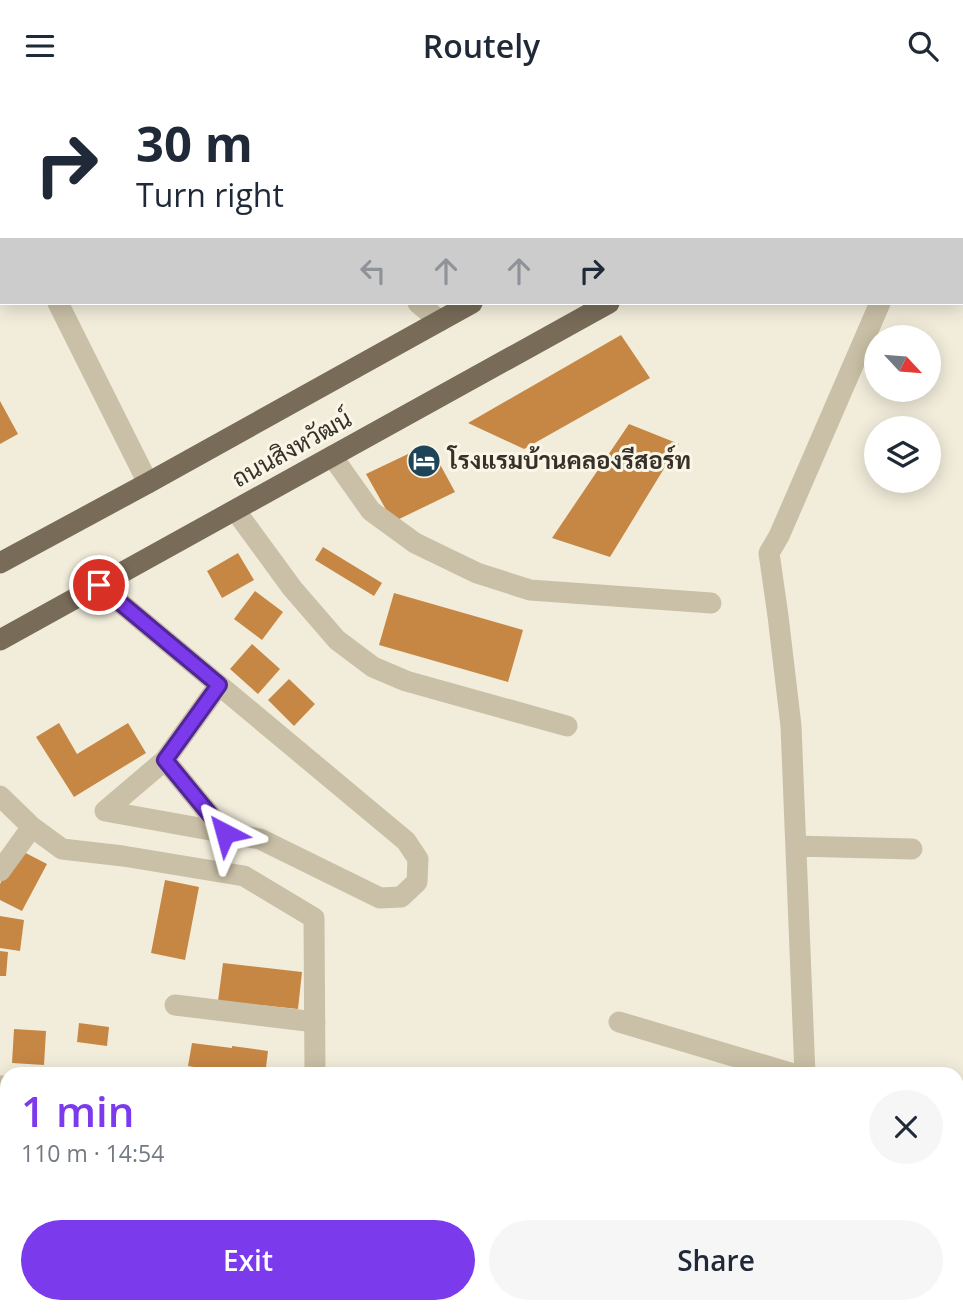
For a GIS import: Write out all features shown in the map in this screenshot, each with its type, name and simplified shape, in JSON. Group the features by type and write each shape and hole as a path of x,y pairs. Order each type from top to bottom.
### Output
{"main road":[{"name":"ถนนสิงหวัฒน์","path":"0,563 468,305"},
{"name":"ถนนสิงหวัฒน์","path":"0,640 605,305"}],"street":[{"path":"59,305 148,482"},
{"path":"420,305 440,321"},
{"path":"805,1067 791,726 769,553 779,536 879,305"},
{"path":"332,456 371,511 415,543 477,573 530,590 711,603"},
{"path":"235,510 292,588 337,640 373,667 406,681 566,726"},
{"path":"99,585 219,685 406,841 418,859 417,882 401,897 380,898 260,839 104,811 165,760 219,685"},
{"path":"165,760 225,833"},
{"path":"0,796 32,827 62,849 244,876 314,918 315,1067"},
{"path":"0,871 32,827"},
{"path":"796,846 912,849"},
{"path":"175,1005 315,1022"},
{"path":"619,1022 770,1067"}],"building":[{"path":"621,335 650,378 524,449 468,423"},
{"path":"0,401 18,434 0,444"},
{"path":"629,424 679,444 610,557 552,538"},
{"path":"429,444 455,492 393,522 366,474"},
{"path":"323,547 382,583 374,596 315,560"},
{"path":"238,553 254,580 222,598 207,571"},
{"path":"255,591 283,612 262,640 234,619"},
{"path":"394,593 523,630 508,682 379,645"},
{"path":"252,644 280,669 258,694 230,669"},
{"path":"289,679 315,704 294,726 268,700"},
{"path":"59,723 77,754 128,723 146,753 74,797 36,737"},
{"path":"18,849 47,864 22,911 0,900 0,884"},
{"path":"165,880 199,887 185,960 151,953"},
{"path":"0,916 24,920 20,951 0,948"},
{"path":"0,951 8,952 6,976 0,976"},
{"path":"223,963 302,972 298,1009 218,1001"},
{"path":"79,1023 109,1027 107,1046 77,1042"},
{"path":"14,1029 46,1031 44,1065 12,1063"},
{"path":"192,1043 268,1051 266,1067 188,1066"}],"place":[{"name":"โรงแรมบ้านคลองรีสอร์ท","path":"424,461"}],"route":[{"path":"99,585 219,685 165,760 225,833"}]}
